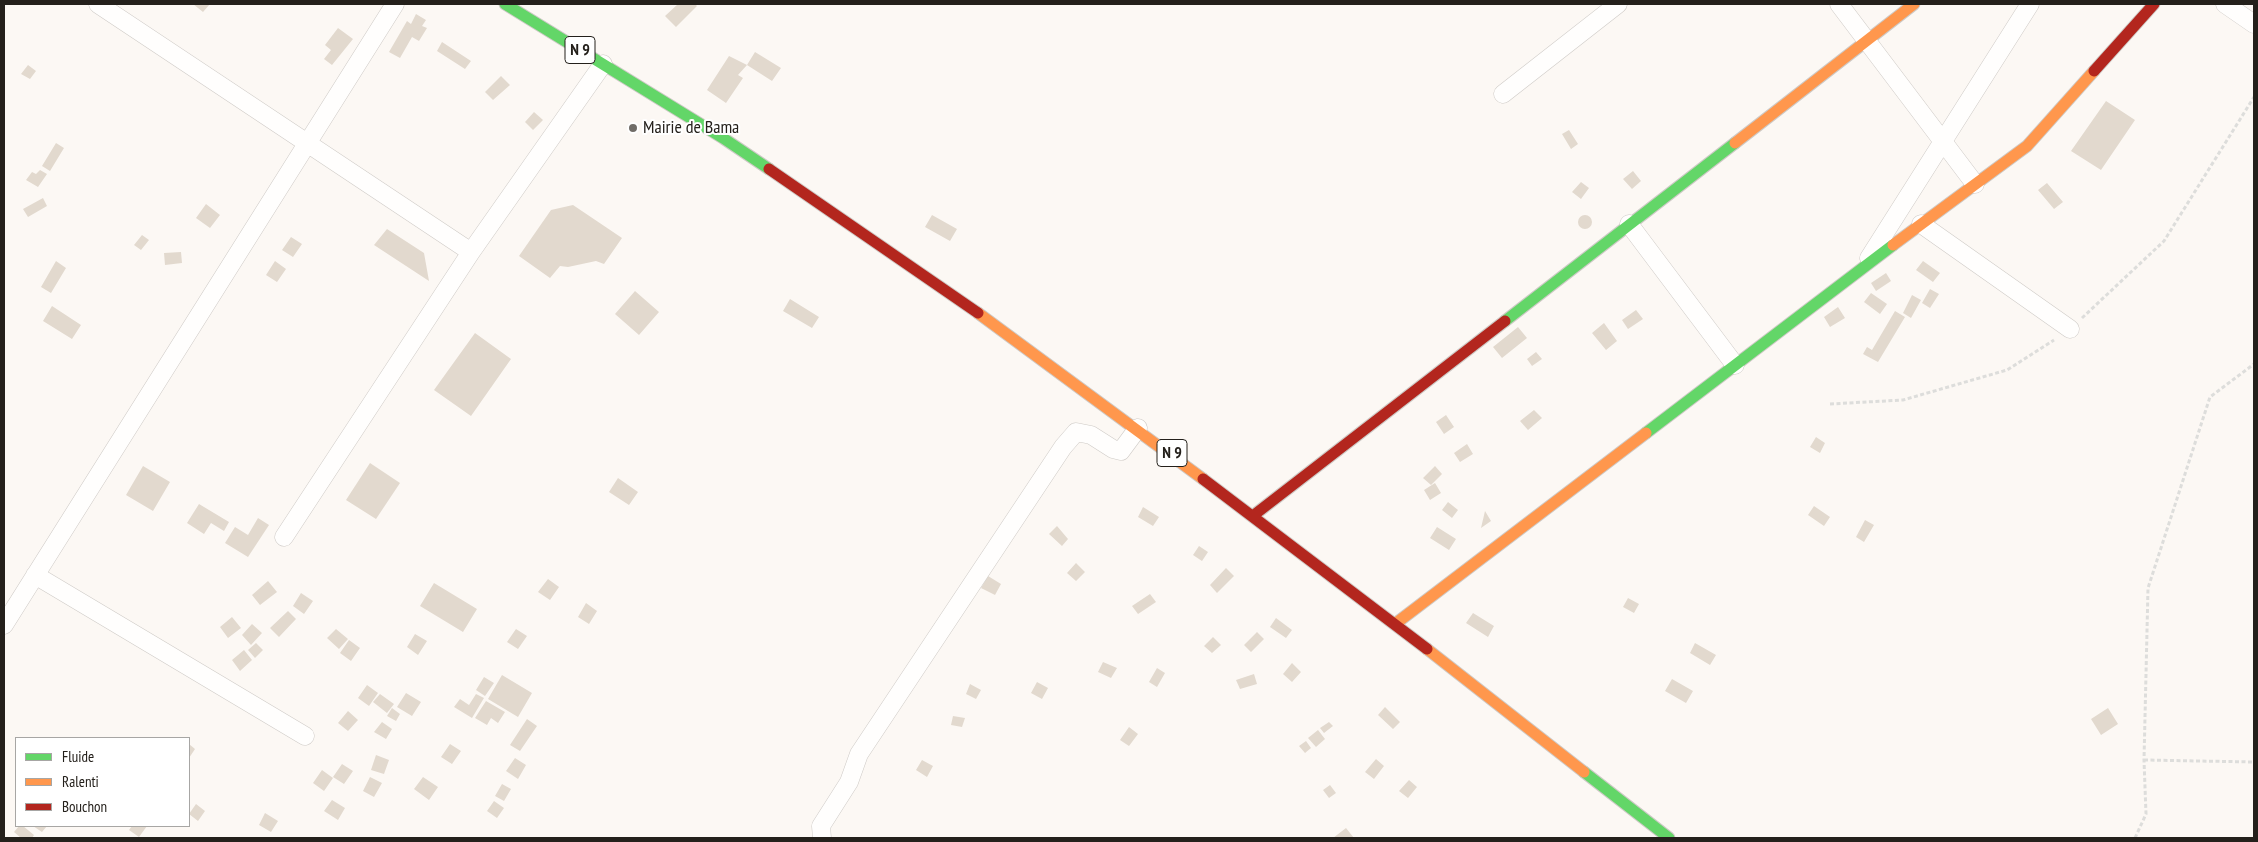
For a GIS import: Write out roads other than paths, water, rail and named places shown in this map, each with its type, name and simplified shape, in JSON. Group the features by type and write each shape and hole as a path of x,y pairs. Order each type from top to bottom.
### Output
{"street":[{"path":"98,4 471,252"},
{"path":"4,625 395,4"},
{"name":"N 9","path":"505,4 816,200 1014,337 1254,515 1669,838"},
{"path":"1503,94 1618,4"},
{"path":"1839,4 1975,184"},
{"path":"1254,515 1914,4"},
{"path":"1864,267 2030,4"},
{"path":"1395,624 1864,267 2027,146 2154,4"},
{"path":"2225,4 2254,24"},
{"path":"284,538 471,252 603,64"},
{"path":"1629,224 1735,365"},
{"path":"1921,224 2070,329"},
{"path":"822,838 820,826 849,782 859,754 1063,447 1076,432 1091,435 1113,449 1121,450 1138,428"},
{"path":"35,575 305,736"}],"place":[{"name":"Mairie de Bama","path":"633,128"}]}
